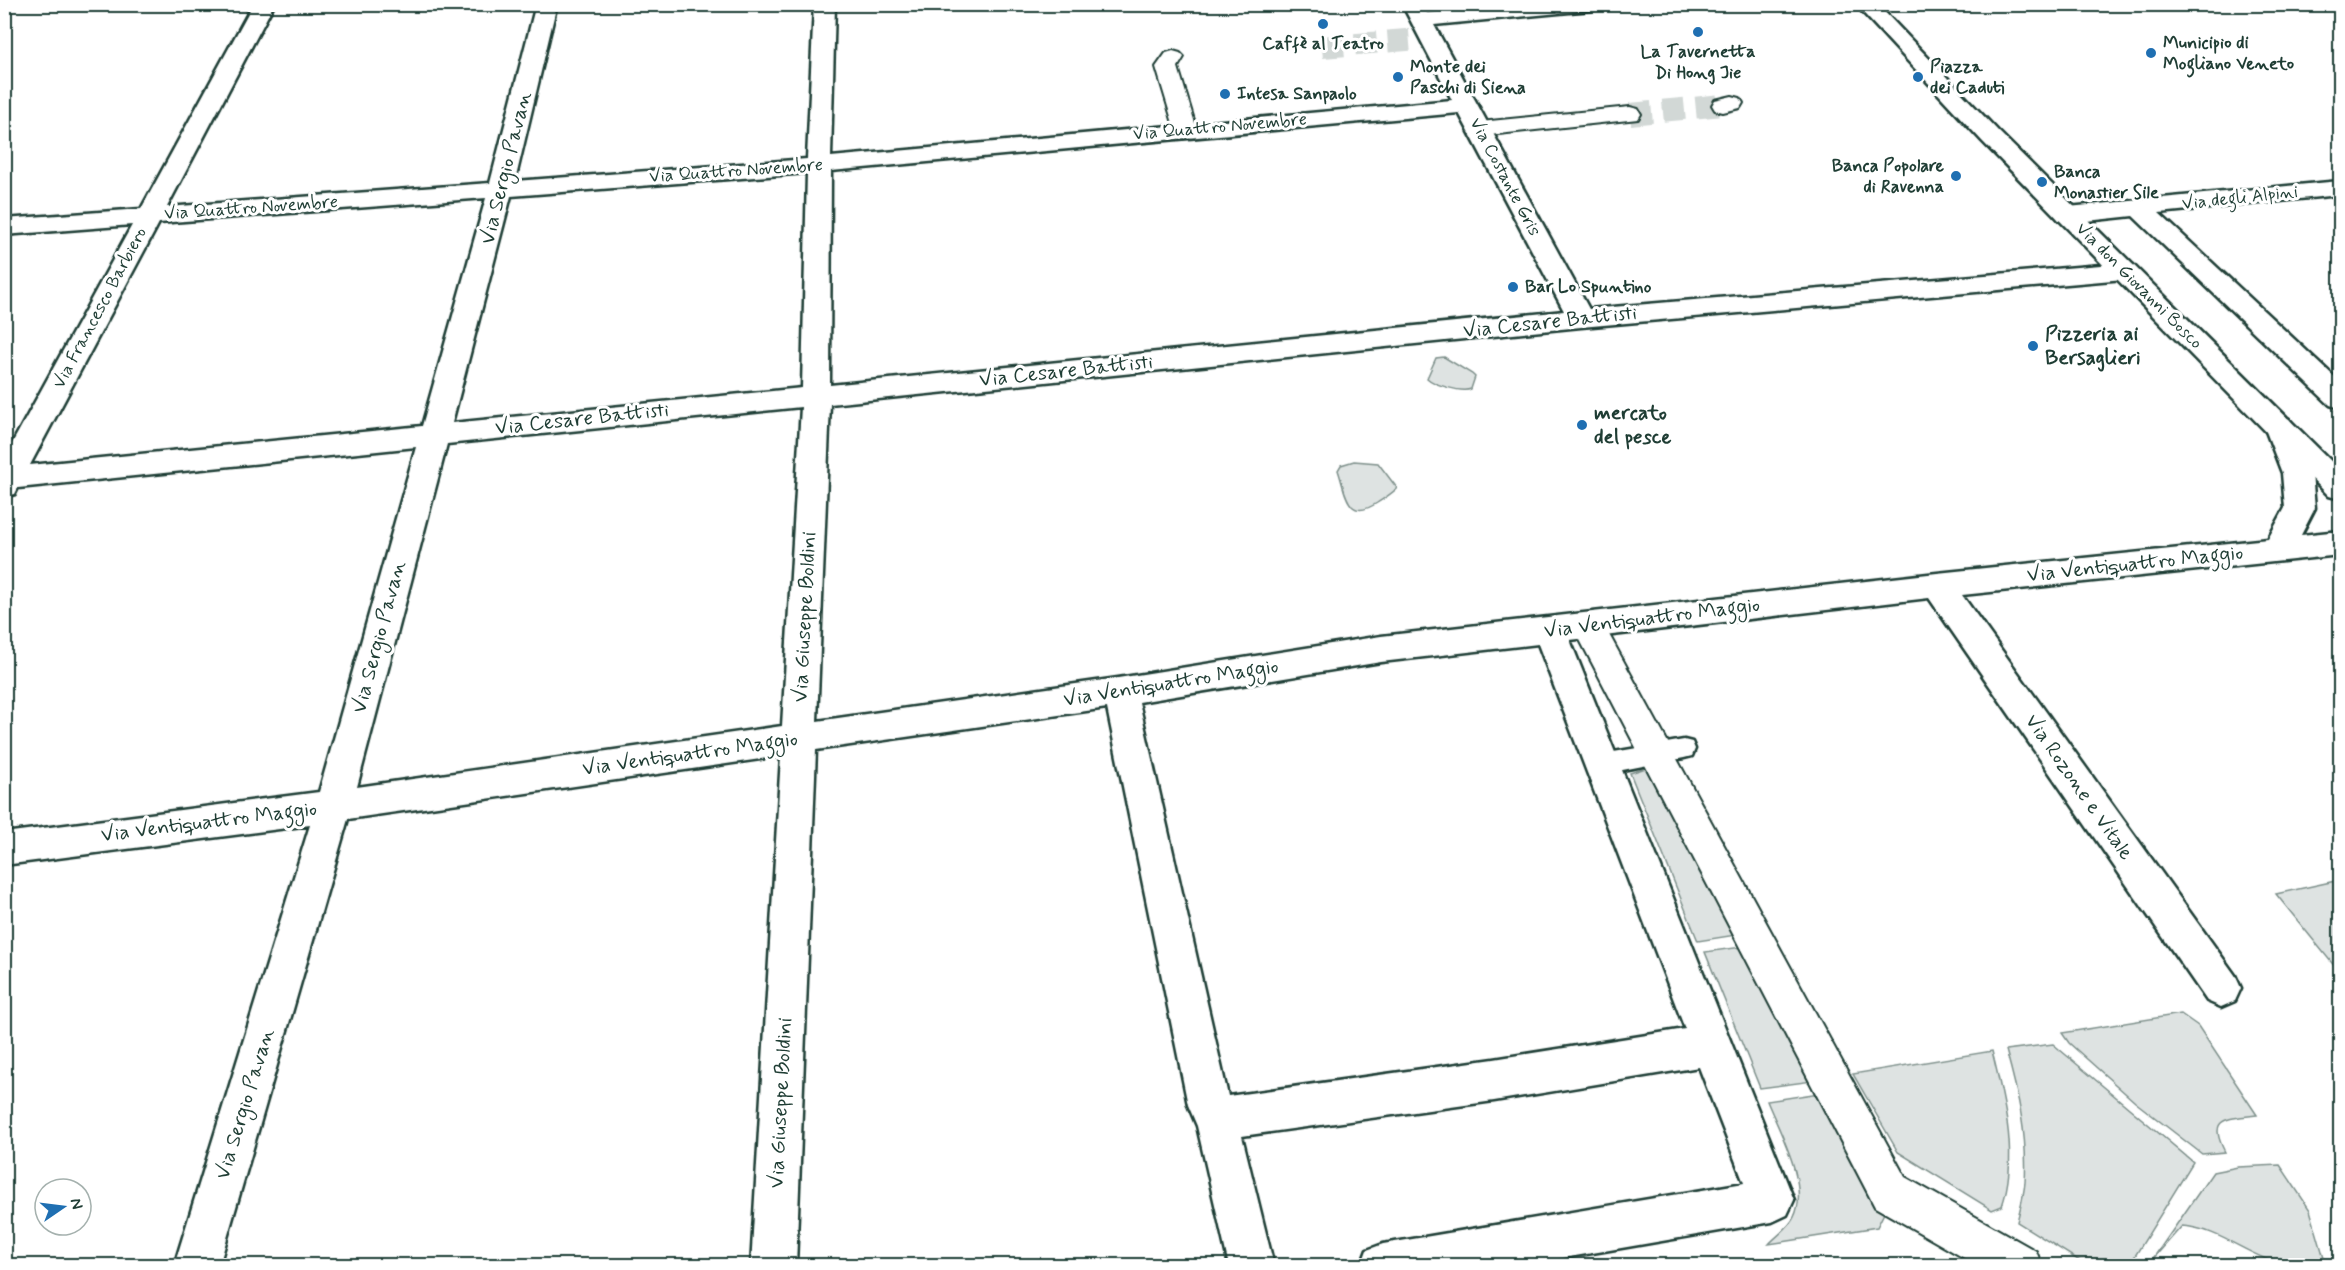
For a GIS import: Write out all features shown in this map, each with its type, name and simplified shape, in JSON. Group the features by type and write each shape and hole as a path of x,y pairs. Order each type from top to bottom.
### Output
{"street":[{"name":"Via Francesco Barbiero","path":"7,482 264,4"},
{"name":"Via Sergio Pavan","path":"196,1266 333,807 501,189 547,4"},
{"name":"Via Giuseppe Boldini","path":"773,1266 816,395 819,165 825,4"},
{"path":"1417,12 1591,4"},
{"name":"Via don Giovanni Bosco","path":"1865,4 2068,214 2340,488"},
{"name":"Via Costante Gris","path":"1417,12 1581,318"},
{"path":"1173,57 1167,67 1186,130"},
{"name":"Via Quattro Novembre","path":"4,227 819,165 1467,105"},
{"path":"1480,129 1630,114"},
{"name":"Via degli Alpini","path":"2068,214 2340,188"},
{"path":"2139,208 2340,398"},
{"name":"Via Cesare Battisti","path":"7,482 435,434 1382,340 1581,318 2124,271"},
{"path":"2278,549 2300,508 2298,473 2279,426"},
{"name":"Via Ventiquattro Maggio","path":"4,849 333,807 1118,692 1364,651 1937,585 2340,543"},
{"name":"Via Rozone e Vitale","path":"1937,585 2221,988"},
{"path":"1383,1266 1772,1200 1549,629"},
{"path":"1595,639 1670,751 1890,1192 2021,1266"},
{"path":"1118,692 1123,704 1209,1105 1217,1119 1252,1266"},
{"path":"1217,1119 1494,1080 1711,1045"}],"lane":[{"path":"1602,764 1670,751"}],"shaded area":[{"path":"1444,357 1475,377 1471,389 1448,388 1427,378 1436,358"},
{"path":"1354,461 1378,463 1397,488 1367,508 1359,510 1354,507 1349,503 1338,470 1341,465"},
{"path":"1646,768 1736,935 1698,941 1630,773"},
{"path":"2340,880 2340,973 2276,894"},
{"path":"1742,947 1813,1081 1760,1088 1705,952"},
{"path":"2181,1014 2198,1026 2257,1115 2229,1119 2219,1126 2218,1132 2225,1152 2202,1154 2135,1102 2069,1043 2062,1033"},
{"path":"2053,1044 2193,1162 2132,1261 2126,1265 2086,1265 2017,1222 2024,1187 2025,1148 2018,1099 2006,1050"},
{"path":"1992,1051 2008,1128 2009,1168 2002,1206 1992,1210 1898,1152 1853,1074"},
{"path":"1819,1093 1884,1213 1877,1227 1769,1244 1792,1221 1798,1204 1798,1190 1791,1158 1767,1101"},
{"path":"2280,1165 2310,1210 2326,1265 2299,1267 2284,1265 2258,1256 2209,1232 2182,1226 2152,1260 2213,1172 2238,1167"}],"tunnel":[{"path":"1322,47 1431,38"},
{"path":"1630,114 1723,105"}],"place":[{"name":"Caffè al Teatro","path":"1323,24"},
{"name":"La Tavernetta Di Hong Jie","path":"1698,32"},
{"name":"Municipio di Mogliano Veneto","path":"2151,53"},
{"name":"Monte dei Paschi di Siena","path":"1398,77"},
{"name":"Piazza dei Caduti","path":"1918,77"},
{"name":"Intesa Sanpaolo","path":"1225,94"},
{"name":"Banca Popolare di Ravenna","path":"1956,176"},
{"name":"Banca Monastier Sile","path":"2042,182"},
{"name":"Bar Lo Spuntino","path":"1513,287"},
{"name":"Pizzeria ai Bersaglieri","path":"2033,346"},
{"name":"mercato del pesce","path":"1582,425"}]}
